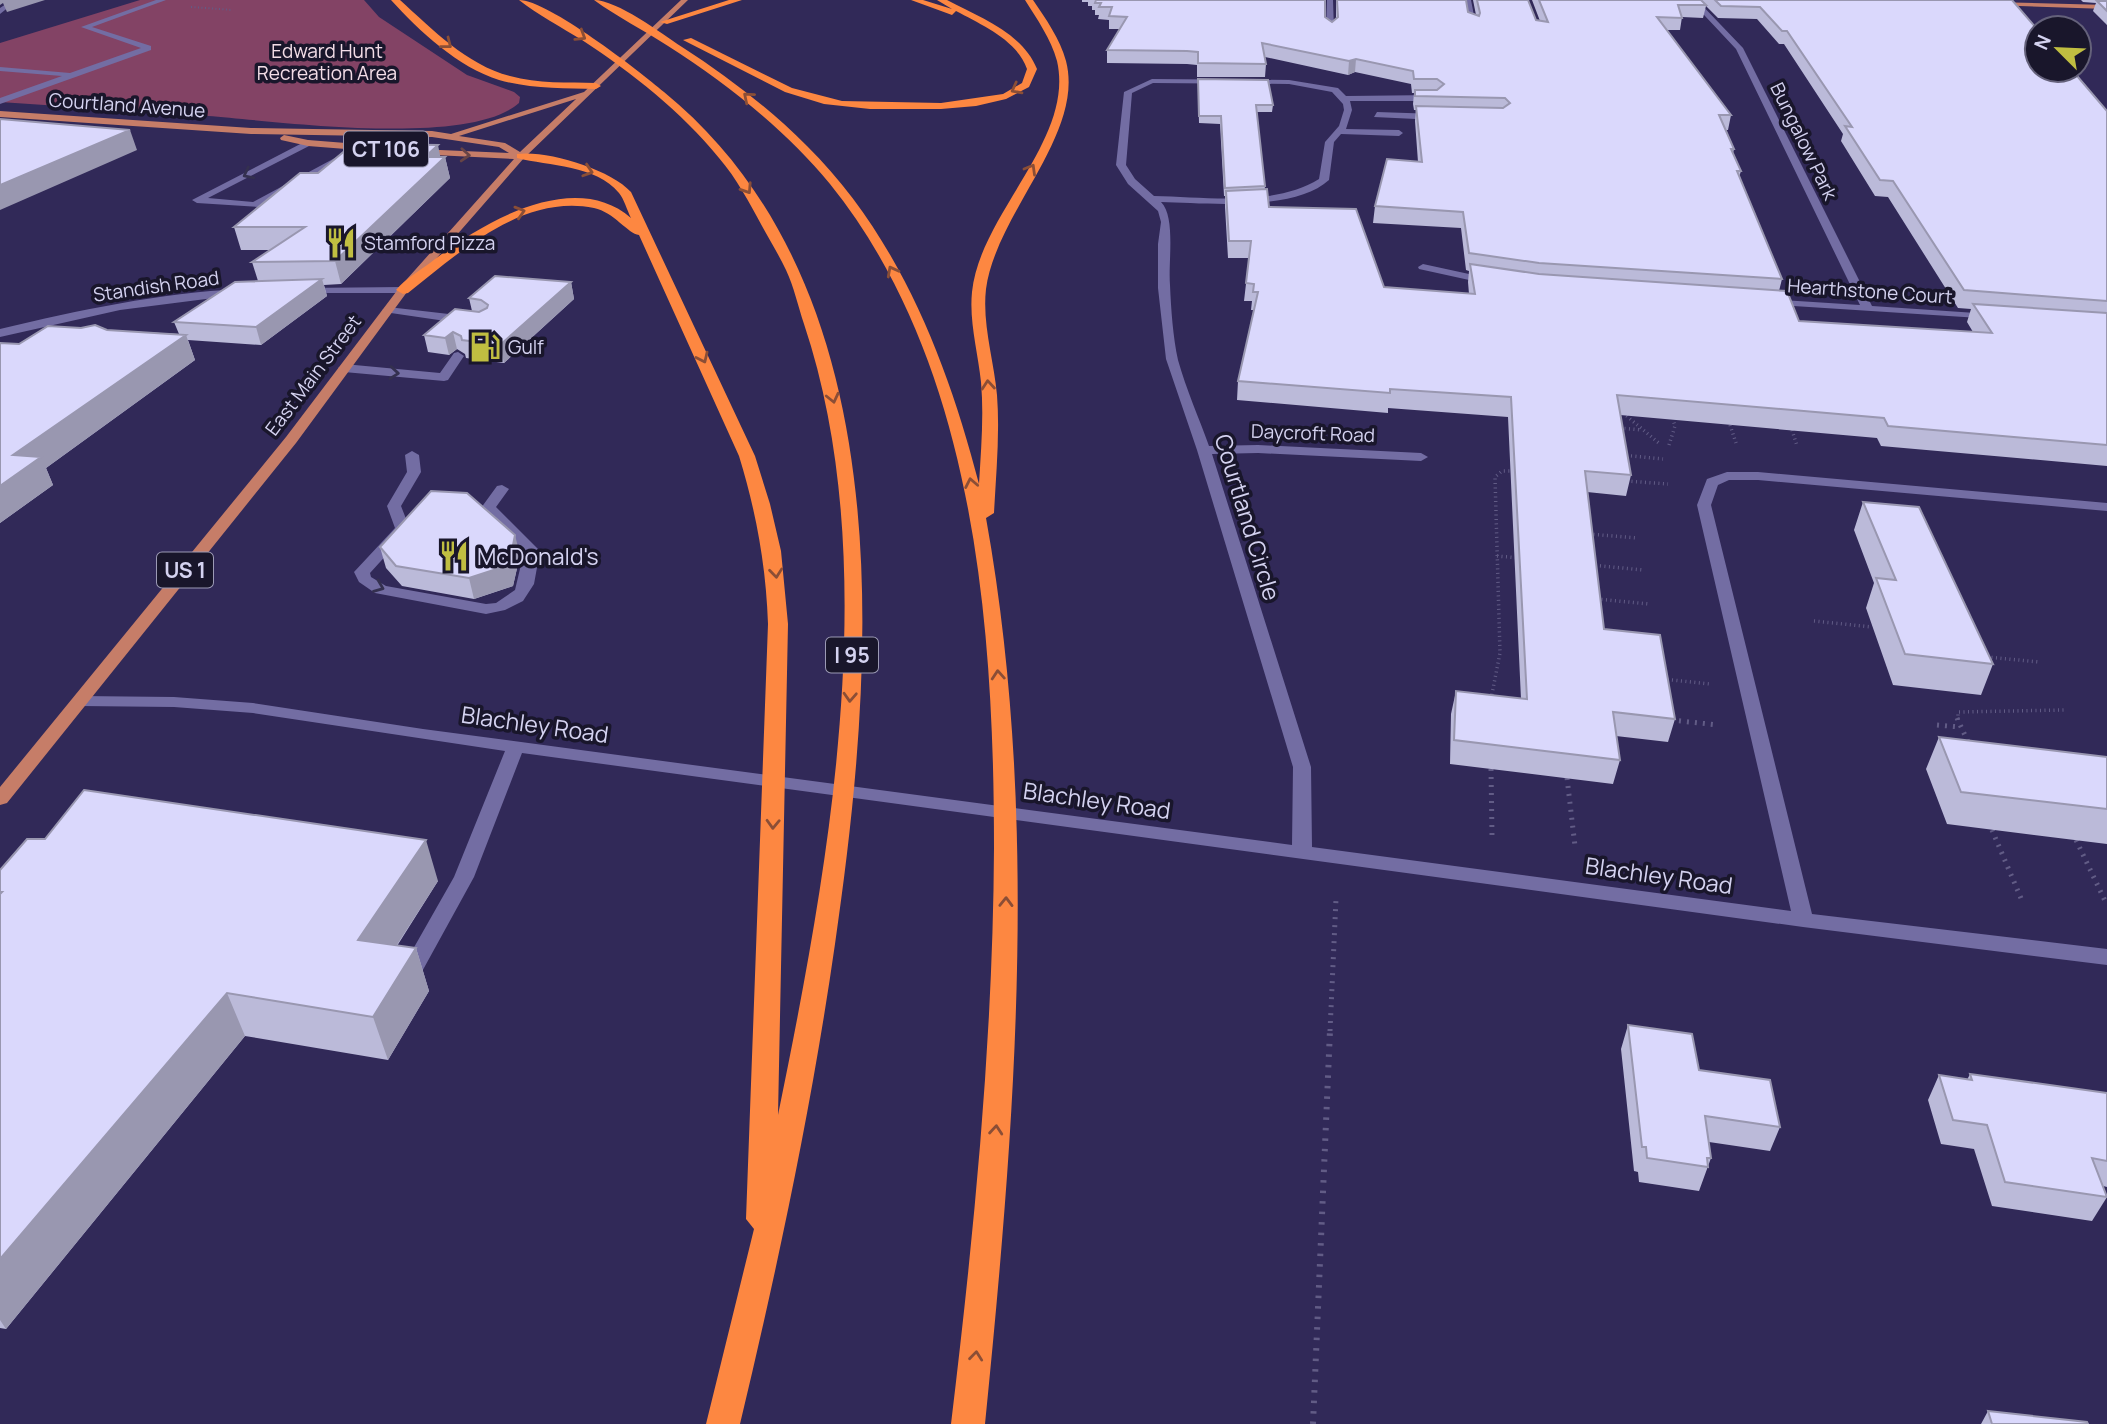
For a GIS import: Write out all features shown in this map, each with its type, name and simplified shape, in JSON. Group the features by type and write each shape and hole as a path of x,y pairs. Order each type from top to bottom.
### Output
{"highway":[{"path":"395,0 453,49 494,75 529,83 595,86"},
{"name":"I 95","path":"523,0 644,79 696,126 752,195 787,257 823,352 836,407 846,474 852,551 852,645 846,754 832,890 803,1063 759,1279 723,1424"},
{"path":"598,0 687,52 746,95 803,147 857,212 906,296 946,393 969,472 984,550 996,646 1004,759 1007,900 1000,1076 982,1302 968,1424"},
{"path":"608,0 806,97 872,108 924,108 995,98 1026,85 1031,78 1030,61 1014,43 941,0"},
{"path":"664,22 738,0"},
{"path":"915,0 987,26"},
{"path":"984,550 991,419 979,316 981,279 991,244 1053,128 1064,84 1055,43 1029,0"},
{"path":"521,156 588,170 617,184 631,202 726,405 762,498 773,548 778,600 759,1279"},
{"path":"402,290 477,233 506,216 538,207 579,203 609,207 620,213 639,234 668,285"}],"main road":[{"name":"East Main Street","path":"0,799 291,440 402,290 521,156 684,0"},
{"path":"1980,4 2107,8"},
{"path":"445,136 516,117 595,86"},
{"name":"Courtland Avenue","path":"0,114 251,131 333,131 445,136 502,145 521,156"},
{"name":"Courtland Avenue","path":"251,131 308,143 386,149"},
{"path":"308,143 333,131"},
{"name":"CT 106","path":"411,151 521,156"}],"street":[{"path":"0,12 8,5 27,0"},
{"path":"0,101 148,48 85,27 163,0"},
{"path":"1329,0 1330,30"},
{"path":"1468,0 1473,24"},
{"name":"Bungalow Park","path":"1693,0 1739,48 1867,308"},
{"path":"2039,0 2048,6"},
{"path":"0,69 73,75"},
{"name":"Courtland Circle","path":"1302,852 1302,767 1204,450 1172,359 1164,288 1163,244 1166,222 1163,210 1127,178 1120,167 1128,92 1152,81 1289,82 1335,90 1344,99"},
{"path":"1344,99 1435,98"},
{"path":"1344,99 1362,114 1377,132"},
{"path":"1152,199 1273,198 1308,191 1324,180 1330,142 1339,131 1362,114 1447,117"},
{"path":"1339,131 1399,133"},
{"path":"308,143 197,200 255,205 360,148"},
{"path":"1423,267 1502,283"},
{"path":"285,291 402,290"},
{"name":"Standish Road","path":"0,333 148,302 218,293 258,292"},
{"name":"Hearthstone Court","path":"1756,301 2000,318"},
{"path":"388,310 483,323"},
{"path":"344,368 444,377 458,356"},
{"name":"Daycroft Road","path":"1204,450 1258,449 1421,457"},
{"path":"412,455 414,472 394,506 403,529 362,572 364,579 381,590 486,609 502,607 518,598 527,589 532,551 488,508 502,489"},
{"path":"1803,920 1704,505 1712,482 1727,476 1758,476 2107,507"},
{"name":"Blachley Road","path":"80,701 174,702 253,708 1803,920 2107,957"},
{"path":"411,972 464,877 516,746"}],"path":[{"path":"1613,406 1660,444"},
{"path":"1670,445 1669,440 1675,426 1673,420"},
{"path":"1730,425 1738,451"},
{"path":"1608,427 1643,430"},
{"path":"1619,455 1663,459"},
{"path":"1491,707 1500,653 1495,475 1502,471 1517,471"},
{"path":"1623,480 1668,484"},
{"path":"1585,533 1637,538"},
{"path":"1497,556 1523,558"},
{"path":"1590,565 1643,570"},
{"path":"1594,599 1649,604"},
{"path":"1814,621 1872,627"},
{"path":"1976,656 2039,662"},
{"path":"1658,679 1711,684"},
{"path":"1974,754 1956,715 1962,711 2064,710"},
{"path":"1664,719 1719,725"},
{"path":"1937,725 1961,727"},
{"path":"1491,769 1492,835"},
{"path":"1567,778 1575,846"},
{"path":"1992,830 2023,903"},
{"path":"2076,840 2107,905"},
{"path":"1313,1424 1336,899"}],"green space":[{"name":"Edward Hunt Recreation Area","path":"140,0 364,0 379,17 467,75 514,92 520,97 519,103 494,117 459,125 370,128 0,102 0,43"}],"building":[{"path":"1096,0 1325,0 1325,17 1332,22 1338,17 1337,0 1466,0 1468,12 1479,16 1477,0 1528,0 1536,20 1548,22 1539,0 1701,0 1706,5 1678,5 1682,18 1657,17 1731,115 1719,115 1741,171 1737,171 1782,279 1539,263 1469,253 1463,212 1375,206 1387,159 1422,162 1416,106 1503,108 1510,103 1505,98 1415,96 1415,90 1437,90 1444,84 1437,79 1414,79 1413,71 1262,43 1266,64 1198,63 1198,52 1187,51 1107,50 1127,17 1109,16 1112,7 1099,7 1101,3 1095,3"},
{"path":"1715,0 2012,0 2024,14 2023,84 2084,84 2107,111 2107,301 1964,290 1893,181 1880,180 1845,126 1852,127 1787,31 1782,31 1760,7 1721,6"},
{"path":"2097,1 2107,1 2107,11"},
{"path":"1198,79 1268,80 1273,105 1256,105 1265,186 1225,188 1221,116 1199,116"},
{"path":"0,119 130,130 0,185"},
{"path":"353,144 438,145 425,157 445,157 335,261 252,262 305,227 234,227 300,173 318,173"},
{"path":"1267,189 1269,207 1356,209 1384,287 1475,294 1470,264 1539,274 1787,291 1799,321 1992,333 1973,304 2107,313 2107,445 1888,426 1884,418 1617,395 1631,475 1585,471 1604,629 1660,635 1675,719 1613,712 1620,760 1454,740 1456,691 1527,699 1511,397 1390,389 1390,393 1238,381 1258,292 1253,292 1254,284 1246,283 1251,241 1229,241 1226,191"},
{"path":"495,276 571,282 500,345 462,340 461,336 453,332 445,338 424,335 455,309 479,312 487,308 488,305 481,300 469,298"},
{"path":"322,279 256,327 174,322 235,282"},
{"path":"95,325 107,330 186,335 13,455 41,457 0,486 0,343 19,344 48,326 81,328"},
{"name":"McDonald's","path":"431,491 467,493 515,535 509,565 469,578 396,566 380,547"},
{"path":"1863,502 1919,507 1993,664 1905,654 1876,578 1896,580"},
{"path":"1939,737 2107,757 2107,809 1961,792"},
{"path":"84,790 426,840 358,940 416,948 373,1017 227,993 0,1259 0,870 27,839 45,839"},
{"path":"1628,1025 1692,1034 1699,1070 1770,1080 1780,1127 1705,1116 1711,1158 1707,1158 1708,1167 1647,1158 1646,1147 1642,1147"},
{"path":"1970,1074 2107,1093 2107,1161 2092,1158 2107,1197 2005,1182 1987,1125 1953,1120 1939,1075 1972,1080"},
{"path":"1988,1411 2087,1422 2088,1424 1992,1424"}],"place":[{"name":"Stamford Pizza","path":"341,243"},
{"name":"Gulf","path":"485,347"},
{"name":"McDonald's","path":"454,556"}]}
